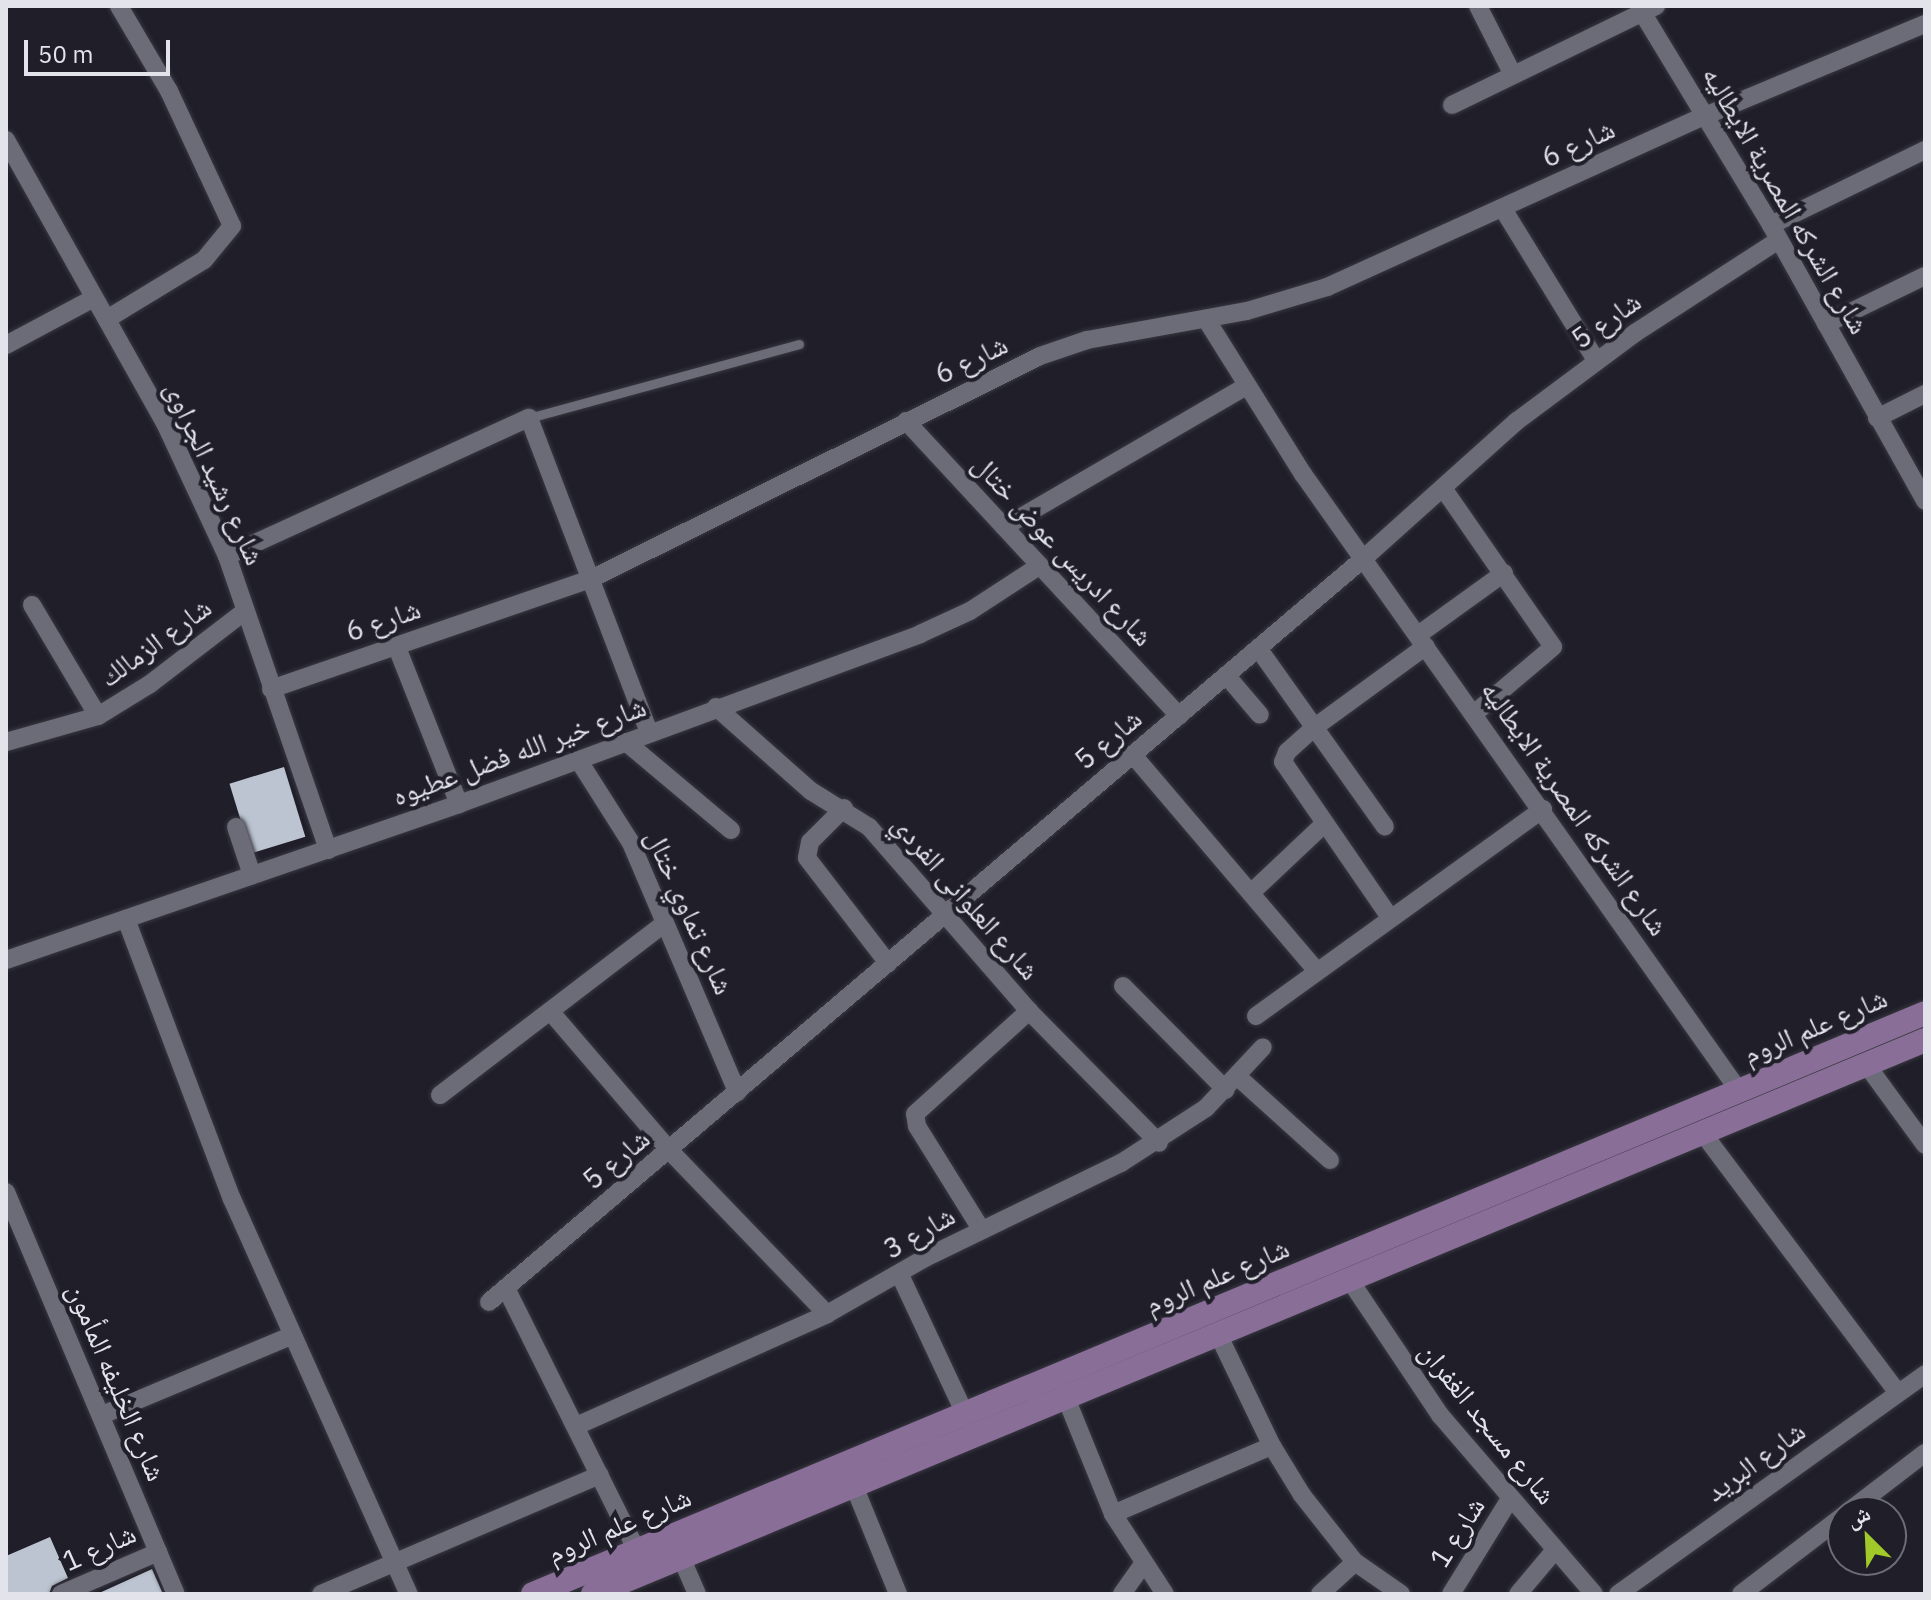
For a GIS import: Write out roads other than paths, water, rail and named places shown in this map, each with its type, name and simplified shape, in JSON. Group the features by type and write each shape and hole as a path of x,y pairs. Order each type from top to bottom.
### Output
{"street":[{"path":"107,319 204,260 232,226 169,91 119,6"},
{"path":"1478,6 1513,75"},
{"path":"1452,105 1649,9"},
{"name":"شارع الشركه المصرية الايطاليه","path":"1649,9 1925,501"},
{"path":"1707,115 1925,24"},
{"name":"شارع 6","path":"271,689 591,579 906,421 1063,347 1206,319 1327,287 1707,115"},
{"name":"شارع رشيد الجراوى","path":"6,140 165,423 227,556 328,850"},
{"name":"شارع 5","path":"489,1302 1596,360 1775,232 1925,150"},
{"path":"1503,209 1596,360"},
{"path":"1826,324 1925,276"},
{"path":"6,345 94,298"},
{"name":"شارع الشركه المصرية الايطاليه","path":"1206,319 1246,386 1363,559 1543,809 1739,1091"},
{"path":"1004,527 1246,386"},
{"path":"1877,418 1925,394"},
{"path":"227,556 529,418 649,733"},
{"name":"شارع ادريس عوض ختال","path":"906,421 1179,716"},
{"path":"1443,488 1553,647 1475,713"},
{"name":"شارع خير الله فضل عطيوه","path":"6,960 459,804 933,629 1039,566"},
{"path":"1389,916 1283,762 1287,752 1315,727 1504,573"},
{"path":"32,605 98,716"},
{"name":"شارع الزمالك","path":"6,742 98,716 150,684 244,612"},
{"path":"396,645 459,804"},
{"path":"1258,648 1385,827"},
{"path":"1226,675 1260,715"},
{"name":"شارع العلوانى الفردي","path":"716,707 811,791 844,808 869,827 943,917 1029,1011 1159,1143"},
{"path":"626,742 731,830"},
{"path":"1133,755 1253,891 1316,970"},
{"name":"شارع تماوي ختال","path":"579,761 631,843 737,1092"},
{"path":"844,808 810,842 807,858 888,963"},
{"path":"1256,1016 1389,916 1543,809"},
{"path":"1253,891 1324,824"},
{"path":"236,827 252,875"},
{"path":"126,919 204,1130 291,1336 409,1594"},
{"path":"440,1095 665,923"},
{"path":"1123,986 1232,1084 1330,1160"},
{"path":"550,1011 670,1151 827,1314"},
{"path":"981,1229 917,1126 915,1114 1029,1011"},
{"name":"شارع علم الروم","path":"593,1594 1066,1398 1204,1331 1739,1091 1925,1013"},
{"name":"شارع علم الروم","path":"546,1591 965,1414 1349,1279 1925,1040"},
{"name":"شارع 3","path":"576,1426 827,1314 981,1229 1159,1143 1232,1084 1263,1047"},
{"path":"1866,1064 1925,1145"},
{"path":"1702,1132 1898,1393"},
{"name":"شارع الخليفه المأمون","path":"6,1192 176,1594"},
{"path":"900,1275 965,1414"},
{"name":"شارع مسجد الغفران","path":"1349,1279 1421,1390 1510,1499 1594,1594"},
{"path":"506,1288 637,1551"},
{"path":"1204,1331 1302,1495 1355,1562 1401,1594"},
{"path":"102,1415 291,1336"},
{"name":"شارع البريد","path":"1618,1594 1925,1374"},
{"path":"1066,1398 1113,1514 1142,1565 1165,1594"},
{"path":"1113,1514 1272,1446"},
{"path":"1869,1496 1925,1453"},
{"path":"321,1594 600,1475"},
{"path":"854,1486 898,1594"},
{"name":"شارع 1","path":"1451,1594 1510,1499"},
{"path":"1741,1594 1827,1528"},
{"path":"1518,1594 1555,1550"},
{"name":"شارع 1","path":"61,1594 158,1552"},
{"path":"681,1557 697,1594"},
{"path":"1320,1594 1355,1562"},
{"path":"1122,1594 1142,1565"}],"lane":[{"path":"529,418 799,344"}]}
